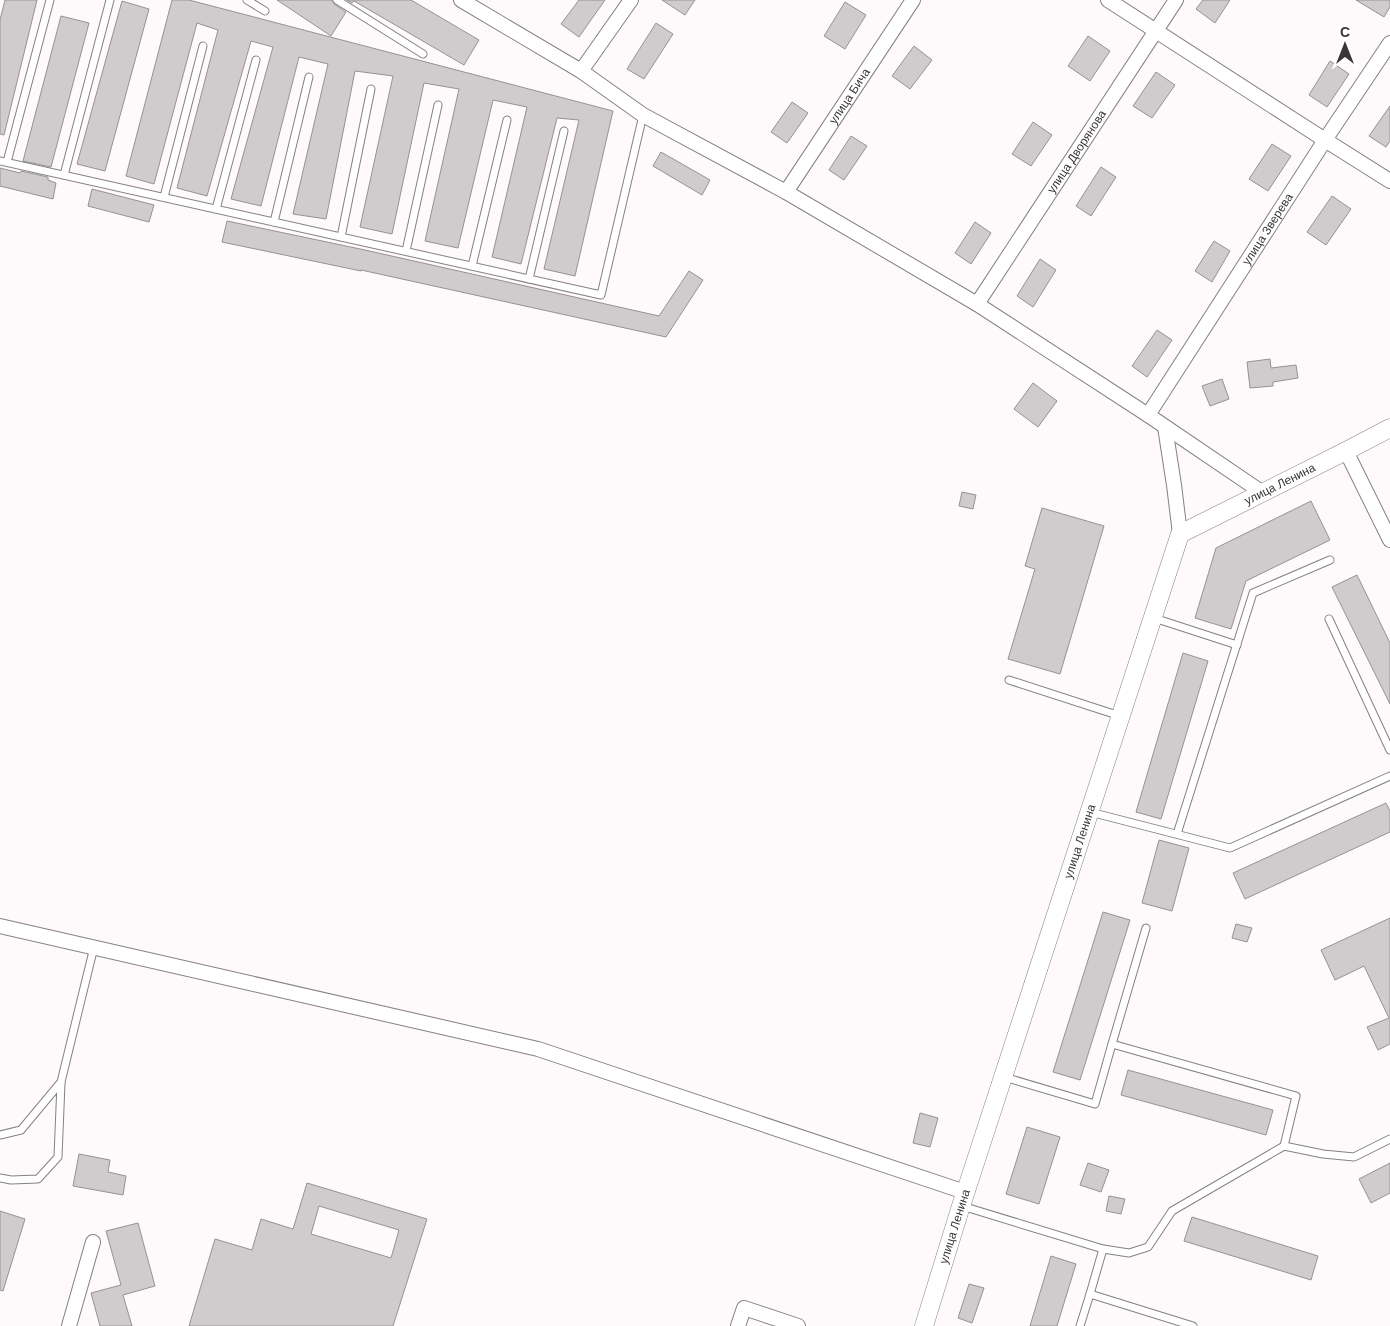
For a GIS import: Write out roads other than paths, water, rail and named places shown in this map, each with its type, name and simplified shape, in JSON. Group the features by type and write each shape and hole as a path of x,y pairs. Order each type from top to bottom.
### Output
{"street":[{"path":"461,0 581,70 643,115 786,192 978,304 1263,493"},
{"path":"581,70 631,0"},
{"name":"улица Бича","path":"786,192 913,0"},
{"path":"1108,0 1390,181"},
{"name":"улица Дворянова","path":"978,304 1176,0"},
{"name":"улица Зверева","path":"1148,415 1324,140 1390,43"},
{"path":"1165,427 1180,534"},
{"name":"улица Ленина","path":"924,1326 963,1199 1180,534 1346,452 1390,428"},
{"path":"1346,452 1390,540"},
{"path":"0,926 538,1048 963,1199"},
{"path":"69,1326 93,1242"},
{"path":"738,1326 744,1308 798,1326"}],"lane":[{"path":"50,0 3,161 601,294 643,115"},
{"path":"64,175 110,0"},
{"path":"247,0 264,11"},
{"path":"336,0 423,54"},
{"path":"164,197 203,46"},
{"path":"216,209 256,60"},
{"path":"274,222 309,77"},
{"path":"341,237 370,90"},
{"path":"406,251 438,105"},
{"path":"472,266 507,120"},
{"path":"529,279 564,131"},
{"path":"1176,834 1253,593 1330,560"},
{"path":"1153,617 1237,645"},
{"path":"1329,618 1390,750"},
{"path":"1009,680 1120,716"},
{"path":"1089,812 1230,848 1390,776"},
{"path":"1003,1076 1095,1104 1146,928"},
{"path":"0,1178 11,1180 38,1179 58,1157 61,1082 94,947"},
{"path":"1112,1044 1296,1096 1284,1146"},
{"path":"0,1134 21,1130 61,1082"},
{"path":"963,1199 1103,1248 1129,1253 1148,1247 1172,1210 1284,1146 1323,1154 1354,1157 1390,1139"},
{"path":"1080,1326 1103,1248"},
{"path":"1090,1294 1193,1326"}]}
